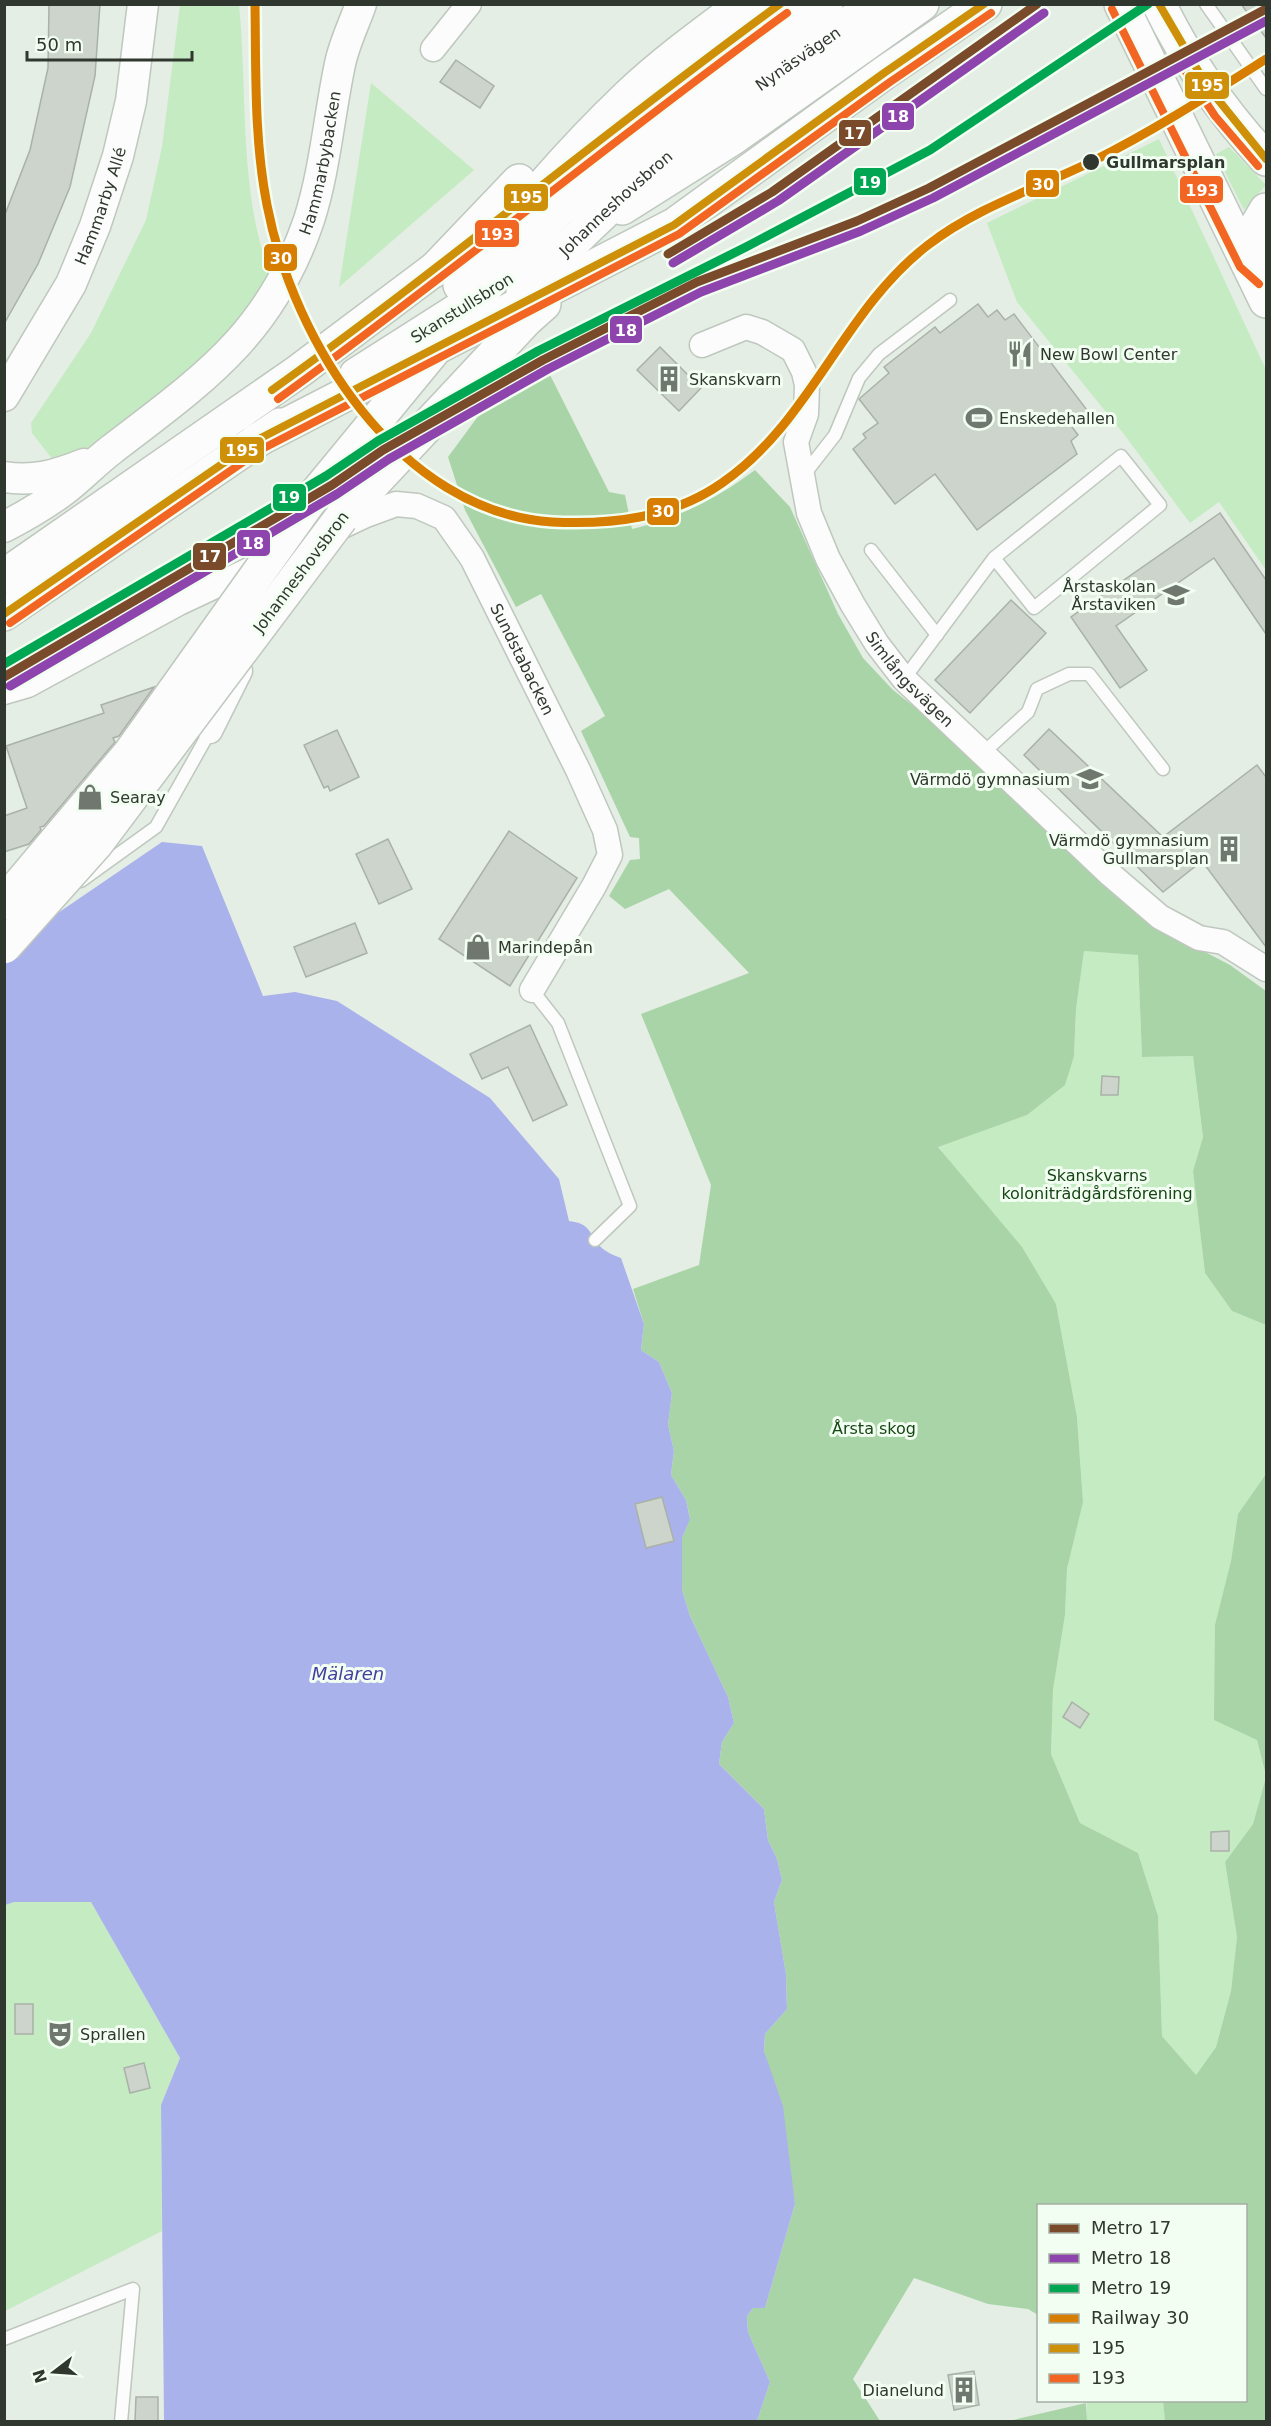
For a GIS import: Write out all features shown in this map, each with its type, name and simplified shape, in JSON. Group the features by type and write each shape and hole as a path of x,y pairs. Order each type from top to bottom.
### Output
{"main road":[{"path":"433,272 540,159 654,47 713,4"},
{"path":"309,502 347,435 432,319 542,185 629,94 680,51 743,4"},
{"path":"4,576 299,370 433,272 683,73 781,4"},
{"name":"Nynäsvägen","path":"710,103 826,4"},
{"name":"Nynäsvägen","path":"710,103 876,4"},
{"name":"Skanstullsbron","path":"4,614 257,440 382,358 733,138 922,4"},
{"path":"341,518 526,320 579,275 625,238 959,4"},
{"path":"257,440 674,225 884,73 985,4"},
{"path":"1121,4 1258,269"},
{"path":"1159,4 1183,49 1223,109 1266,159"},
{"name":"Johanneshovsbron","path":"4,903 70,828 130,753 309,502 500,270 559,210 648,133 710,103"},
{"name":"Johanneshovsbron","path":"4,947 96,844 341,518 481,337 579,234 653,167 710,103"},
{"path":"1266,210 1250,237 1266,302"}],"street":[{"name":"Hammarby Allé","path":"6,391 70,284 95,226 118,156 131,101 142,4"},
{"name":"Hammarbybacken","path":"4,527 56,496 204,378 253,327 275,297 292,266 309,218 323,162 340,62 362,4"},
{"path":"434,49 469,4"},
{"name":"Simlångsvägen","path":"702,345 746,327 762,332 793,350 804,372 807,385 806,414 796,442 809,513 828,559 877,644 904,679 1111,875 1160,917 1199,938 1223,942 1266,969"},
{"name":"Hammarbybacken","path":"4,477 50,478 101,458"},
{"path":"4,477 8,492 4,514"},
{"name":"Sundstabacken","path":"4,692 28,685 179,603 366,514 396,504 417,506 444,518 472,558 578,770 605,830 610,855 532,990"},
{"path":"210,731 253,644 260,606 250,571"}],"lane":[{"path":"1206,4 1266,89"},
{"path":"803,476 835,435 859,378 879,354 950,300"},
{"path":"904,679 994,558 1120,456 1160,505 1034,608 994,558"},
{"path":"871,550 937,635"},
{"path":"983,753 1028,711 1037,689 1069,674 1089,674 1163,769"},
{"path":"4,925 16,927 156,827 210,731"},
{"path":"532,990 558,1023 630,1206 595,1240"},
{"path":"4,2339 133,2289 121,2421"}],"green space":[{"path":"180,5 239,5 249,177 253,211 271,278 197,372 68,462 57,465 32,433 31,423 91,333 146,220 162,147"},
{"path":"371,83 474,170 339,287"},
{"path":"1159,139 1266,370 1266,570 1219,502 1190,523 1123,433 1017,302 987,223"},
{"path":"1229,147 1266,185 1244,210 1216,154"},
{"name":"Årsta skog","path":"547,369 609,492 625,495 632,529 666,519 696,506 726,490 755,470 790,507 838,614 863,658 893,690 988,765 1142,919 1230,965 1266,991 1266,1325 1232,1311 1205,1273 1193,1171 1203,1137 1193,1056 1142,1057 1138,955 1084,951 1076,1009 1074,1056 1065,1085 1027,1115 938,1147 1022,1247 1056,1304 1077,1417 1083,1502 1067,1569 1065,1615 1053,1690 1051,1754 1080,1823 1138,1853 1158,1916 1162,2036 1196,2075 1216,2047 1231,1991 1237,1937 1225,1862 1253,1824 1266,1777 1266,2421 1165,2421 1163,2402 1247,2402 1247,2204 1037,2204 1037,2314 1028,2309 988,2304 914,2278 853,2379 880,2421 757,2421 770,2382 748,2332 747,2316 753,2308 765,2308 795,2204 772,2078 764,2051 765,2034 787,2009 786,1974 774,1902 782,1880 777,1859 768,1840 764,1809 719,1764 722,1742 734,1723 728,1697 690,1616 682,1590 682,1538 690,1518 686,1500 671,1475 674,1451 668,1425 672,1393 659,1362 641,1350 644,1324 633,1289 699,1265 711,1185 641,1014 749,973 669,889 625,909 609,896 630,860 640,859 639,838 630,837 581,731 605,716 541,594 516,607 465,510 448,457 493,396"},
{"name":"Skanskvarns koloniträdgårdsförening","path":"1084,951 1138,955 1142,1057 1193,1056 1203,1137 1193,1171 1205,1273 1232,1311 1266,1325 1266,1474 1238,1514 1231,1561 1257,1740 1266,1777 1253,1824 1225,1862 1237,1937 1231,1991 1216,2047 1196,2075 1162,2036 1158,1916 1138,1853 1080,1823 1051,1754 1053,1690 1065,1615 1067,1569 1083,1501 1077,1417 1056,1304 938,1146 1027,1115 1074,1056 1076,1009"},
{"path":"1266,1474 1266,1776 1257,1740 1214,1720 1215,1625 1231,1561 1238,1514"},
{"path":"14,1902 91,1902 180,2058 161,2105 162,2231 5,2311 5,1905"},
{"path":"1087,2402 1163,2402 1165,2421 1087,2421"},
{"path":"1086,2403 1087,2421 1009,2421"}],"water":[{"name":"Mälaren","path":"162,842 202,846 263,996 295,992 337,1001 490,1098 559,1179 569,1221 583,1225 603,1249 621,1258 644,1324 641,1350 659,1362 672,1393 668,1425 674,1451 671,1475 686,1500 690,1519 682,1538 682,1590 690,1616 728,1697 734,1723 722,1742 719,1764 764,1809 768,1840 777,1859 782,1880 774,1902 786,1974 787,2009 765,2034 764,2051 783,2106 795,2204 765,2308 753,2308 747,2316 748,2332 770,2382 757,2421 164,2421 161,2105 180,2058 91,1902 14,1902 5,1905 4,964 52,917"}],"building":[{"path":"49,4 100,4 95,76 70,187 38,264 4,324 4,217 30,150 48,68"},
{"path":"1241,4 1266,4 1266,38"},
{"path":"456,60 494,86 480,108 440,82"},
{"name":"Enskedehallen","path":"978,304 988,317 997,310 1005,320 1014,314 1090,414 1072,427 1078,435 1071,441 1077,454 977,530 935,474 895,504 853,449 866,438 863,434 878,423 859,399 889,373 884,367 935,327 940,333"},
{"name":"Skanskvarn","path":"660,347 701,388 679,411 637,370"},
{"path":"1220,513 1266,580 1266,634 1214,558 1116,626 1147,670 1120,688 1071,617"},
{"path":"1011,600 1046,633 970,713 935,680"},
{"path":"154,687 119,736 113,738 115,742 44,826 40,827 41,830 29,844 4,852 4,816 27,808 6,746 104,713 101,705"},
{"path":"1049,729 1163,837 1257,765 1266,777 1266,947 1202,861 1163,892 1024,755"},
{"path":"337,730 359,777 330,791 328,786 324,788 304,745"},
{"path":"509,831 577,878 510,986 439,939"},
{"path":"388,839 412,889 379,904 356,854"},
{"path":"355,923 367,953 306,977 294,947"},
{"path":"530,1025 567,1105 533,1121 508,1067 482,1079 470,1054"},
{"path":"1102,1076 1119,1077 1118,1095 1101,1095"},
{"path":"662,1497 674,1541 646,1548 635,1504"},
{"path":"1072,1702 1089,1714 1080,1728 1063,1717"},
{"path":"1229,1831 1229,1851 1211,1851 1211,1832"},
{"path":"15,2004 33,2004 33,2034 15,2034"},
{"path":"144,2063 150,2088 130,2093 124,2068"},
{"name":"Dianelund","path":"974,2371 979,2405 954,2410 948,2375"},
{"path":"136,2397 158,2397 158,2421 135,2421"}],"metro line":[{"name":"17","path":"668,254 772,192 1037,4"},
{"name":"19","path":"4,664 326,476 378,441 538,351 746,247 930,150 1148,4"},
{"name":"17","path":"4,677 332,485 383,450 543,360 697,282 857,221 929,188 1266,9"},
{"name":"18","path":"673,263 778,201 1044,13"},
{"name":"18","path":"10,686 337,494 389,459 548,369 701,292 861,231 933,198 1266,21"}],"rail line":[{"name":"30","path":"255,4 258,130 267,205 280,257 301,310 328,362 362,411 401,453 447,487 497,511 552,522 597,522 641,517 683,504 722,483 753,458 780,429 872,301 898,271 928,245 987,209 1093,161 1137,137 1266,59"}],"transit line":[{"name":"195","path":"272,390 780,4"},
{"name":"195","path":"4,614 257,440 674,225 884,73 984,4"},
{"name":"195","path":"1159,4 1207,86 1266,159"},
{"name":"193","path":"1112,9 1240,267 1259,284"},
{"name":"193","path":"278,399 787,13"},
{"name":"193","path":"10,623 262,449 679,234 890,82 991,13"},
{"name":"193","path":"1178,60 1215,116 1258,166"}],"place":[{"name":"Gullmarsplan","path":"1091,162"},
{"name":"New Bowl Center","path":"1020,354"},
{"name":"Skanskvarn","path":"669,379"},
{"name":"Enskedehallen","path":"979,418"},
{"name":"Årstaskolan Årstaviken","path":"1176,595"},
{"name":"Värmdö gymnasium","path":"1090,779"},
{"name":"Searay","path":"90,797"},
{"name":"Värmdö gymnasium Gullmarsplan","path":"1229,849"},
{"name":"Marindepån","path":"478,947"},
{"name":"Sprallen","path":"60,2034"},
{"name":"Dianelund","path":"964,2390"}]}
